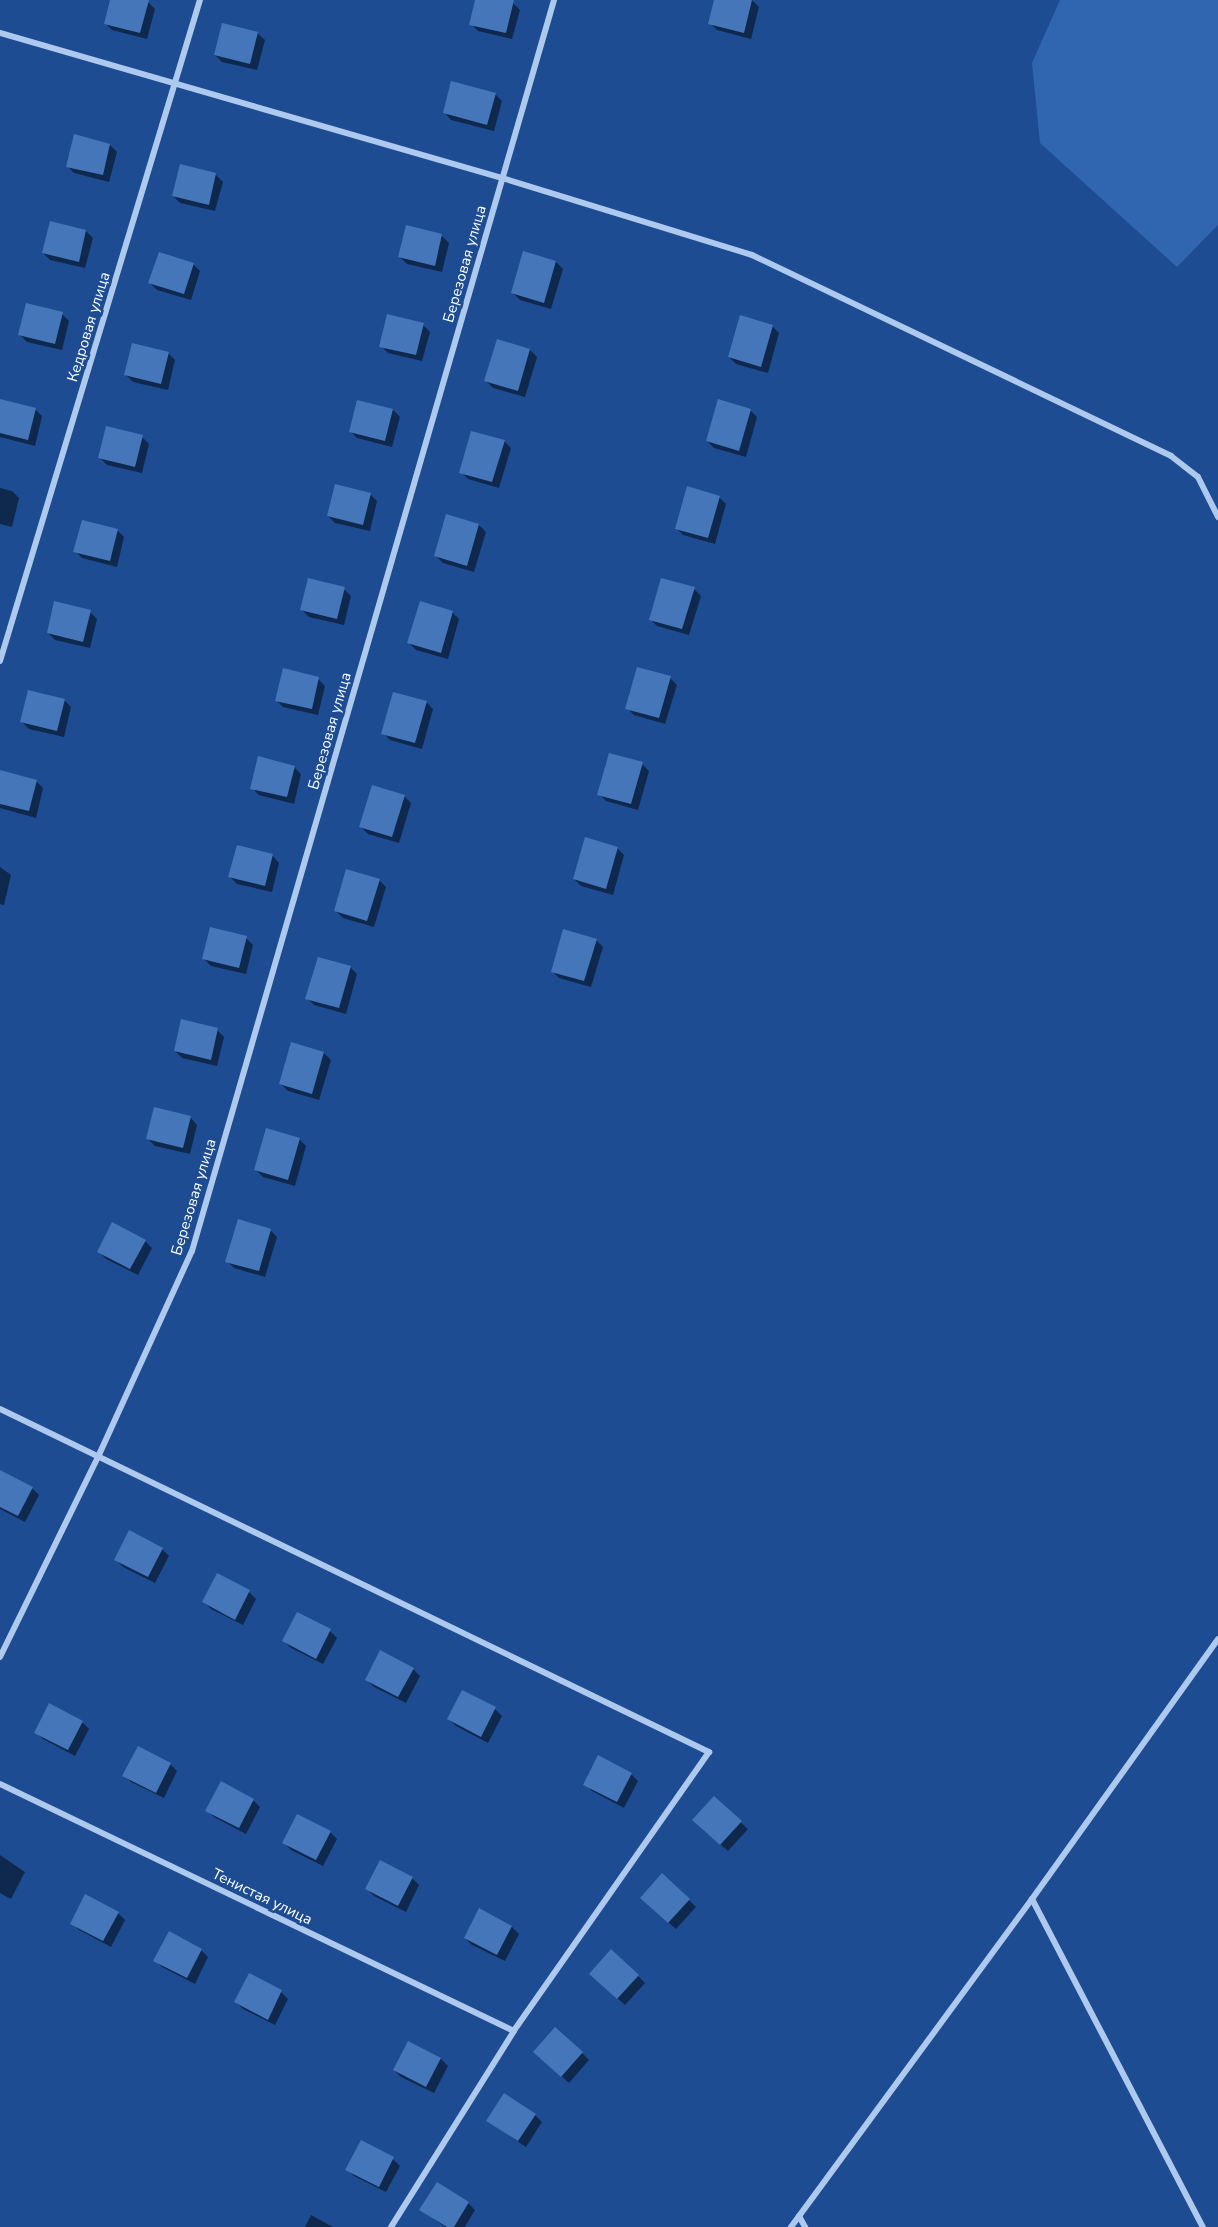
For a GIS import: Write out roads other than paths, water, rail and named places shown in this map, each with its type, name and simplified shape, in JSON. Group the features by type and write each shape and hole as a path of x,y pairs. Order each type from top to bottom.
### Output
{"street":[{"name":"Кедровая улица","path":"0,661 200,0"},
{"name":"Березовая улица","path":"0,1657 98,1457 192,1251 554,0"},
{"path":"0,33 177,82 502,178 763,260 1171,456 1198,477 1218,517"},
{"path":"0,1409 709,1752 514,2031 391,2227"},
{"path":"791,2227 1032,1899 1218,1639"},
{"name":"Тенистая улица","path":"0,1784 514,2031"},
{"path":"1032,1899 1203,2227"},
{"path":"799,2216 805,2227"}]}
